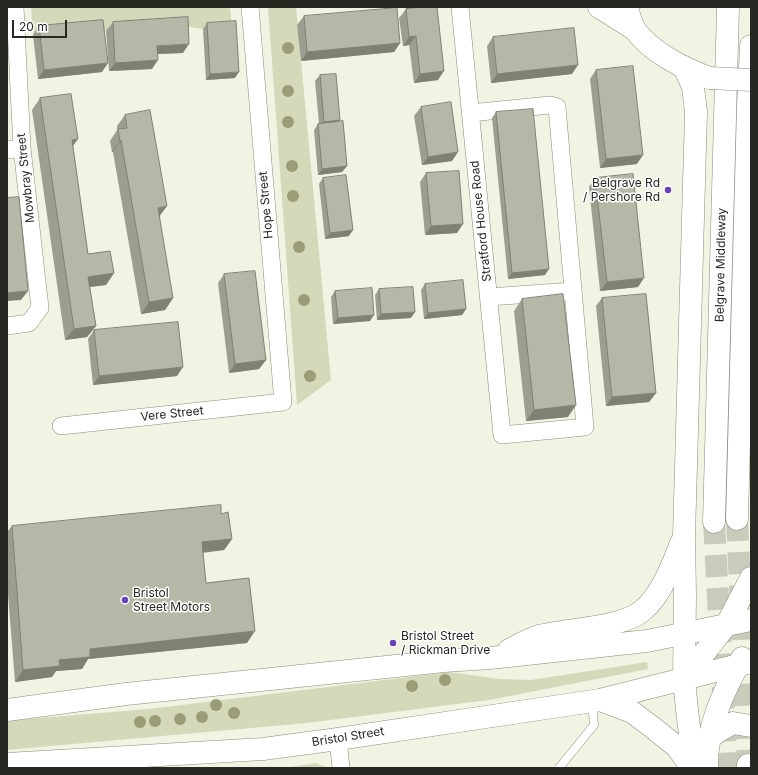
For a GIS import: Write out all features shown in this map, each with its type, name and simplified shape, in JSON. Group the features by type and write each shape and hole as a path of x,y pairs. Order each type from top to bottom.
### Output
{"main road":[{"path":"599,7 634,29 651,46 684,67 710,78 751,80"},
{"path":"627,7 634,29"},
{"name":"Belgrave Middleway","path":"714,522 728,7"},
{"name":"Belgrave Middleway","path":"737,519 748,106 751,46"},
{"path":"684,67 693,87 696,112 684,536 684,679 693,768"},
{"path":"490,658 538,636 612,623 628,618 642,611 658,592 673,564 684,536"},
{"path":"684,679 714,643 727,624 751,578"},
{"path":"7,710 126,694 647,641 751,620"},
{"path":"685,633 748,656 728,684 720,702 709,739 707,768"},
{"name":"Bristol Street","path":"7,764 264,749 338,739 596,700 684,679 748,656"},
{"path":"596,700 632,712 677,747 693,768"},
{"path":"709,739 732,723 751,726"}],"street":[{"name":"Mowbray Street","path":"7,326 29,323 40,308 15,149 15,7"},
{"name":"Hope Street","path":"250,7 283,402"},
{"name":"Stratford House Road","path":"460,7 502,435 585,427 572,291"},
{"path":"470,113 550,104 557,107 572,291 489,297"},
{"name":"Vere Street","path":"61,426 283,402"},
{"path":"338,739 341,768"}],"lane":[{"path":"559,768 594,725 596,700"}],"green space":[{"path":"31,7 230,7 232,27 203,29 182,26 106,31 97,28 33,35"},
{"path":"268,7 296,7 331,380 297,405"},
{"path":"647,662 648,669 489,700 307,723 7,750 7,721 14,720 149,709 449,672 500,679 531,680"},
{"path":"316,763 327,768 284,768"}],"building":[{"path":"437,7 444,71 420,74 416,36 409,37 406,9"},
{"path":"397,8 400,43 307,52 304,16"},
{"path":"188,17 189,44 157,46 158,60 115,63 113,22"},
{"path":"103,20 108,63 44,70 39,26"},
{"path":"236,21 239,72 210,74 207,23"},
{"path":"574,28 578,65 497,74 493,37"},
{"path":"633,66 643,155 606,159 596,70"},
{"path":"336,74 340,120 324,122 320,75"},
{"path":"71,94 78,139 72,140 88,254 110,251 114,273 88,277 96,326 74,329 40,98"},
{"path":"451,102 458,152 428,157 421,107"},
{"path":"533,109 549,269 512,273 496,112"},
{"path":"150,110 167,206 158,208 173,298 149,302 118,129 127,128 125,115"},
{"path":"343,121 347,166 322,169 318,124"},
{"path":"459,171 463,224 431,226 426,173"},
{"path":"633,174 644,278 607,282 595,178"},
{"path":"346,175 353,230 330,233 323,178"},
{"path":"19,197 28,291 7,293 7,198"},
{"path":"255,271 266,360 235,364 224,274"},
{"path":"463,280 466,309 428,313 425,284"},
{"path":"413,287 415,312 381,314 379,289"},
{"path":"372,288 374,315 338,318 335,291"},
{"path":"563,294 576,405 534,410 522,299"},
{"path":"646,294 656,393 612,397 602,298"},
{"path":"178,322 183,367 99,376 94,330"},
{"name":"Bristol Street Motors","path":"221,505 221,514 228,512 232,539 202,542 206,583 249,578 255,631 90,649 90,657 59,660 60,666 23,670 12,526"}],"tunnel":[{"path":"737,519 748,765"},
{"path":"714,522 727,768"}],"place":[{"name":"Belgrave Rd / Pershore Rd","path":"668,190"},
{"name":"Bristol Street Motors","path":"125,600"},
{"name":"Bristol Street / Rickman Drive","path":"393,643"}]}
